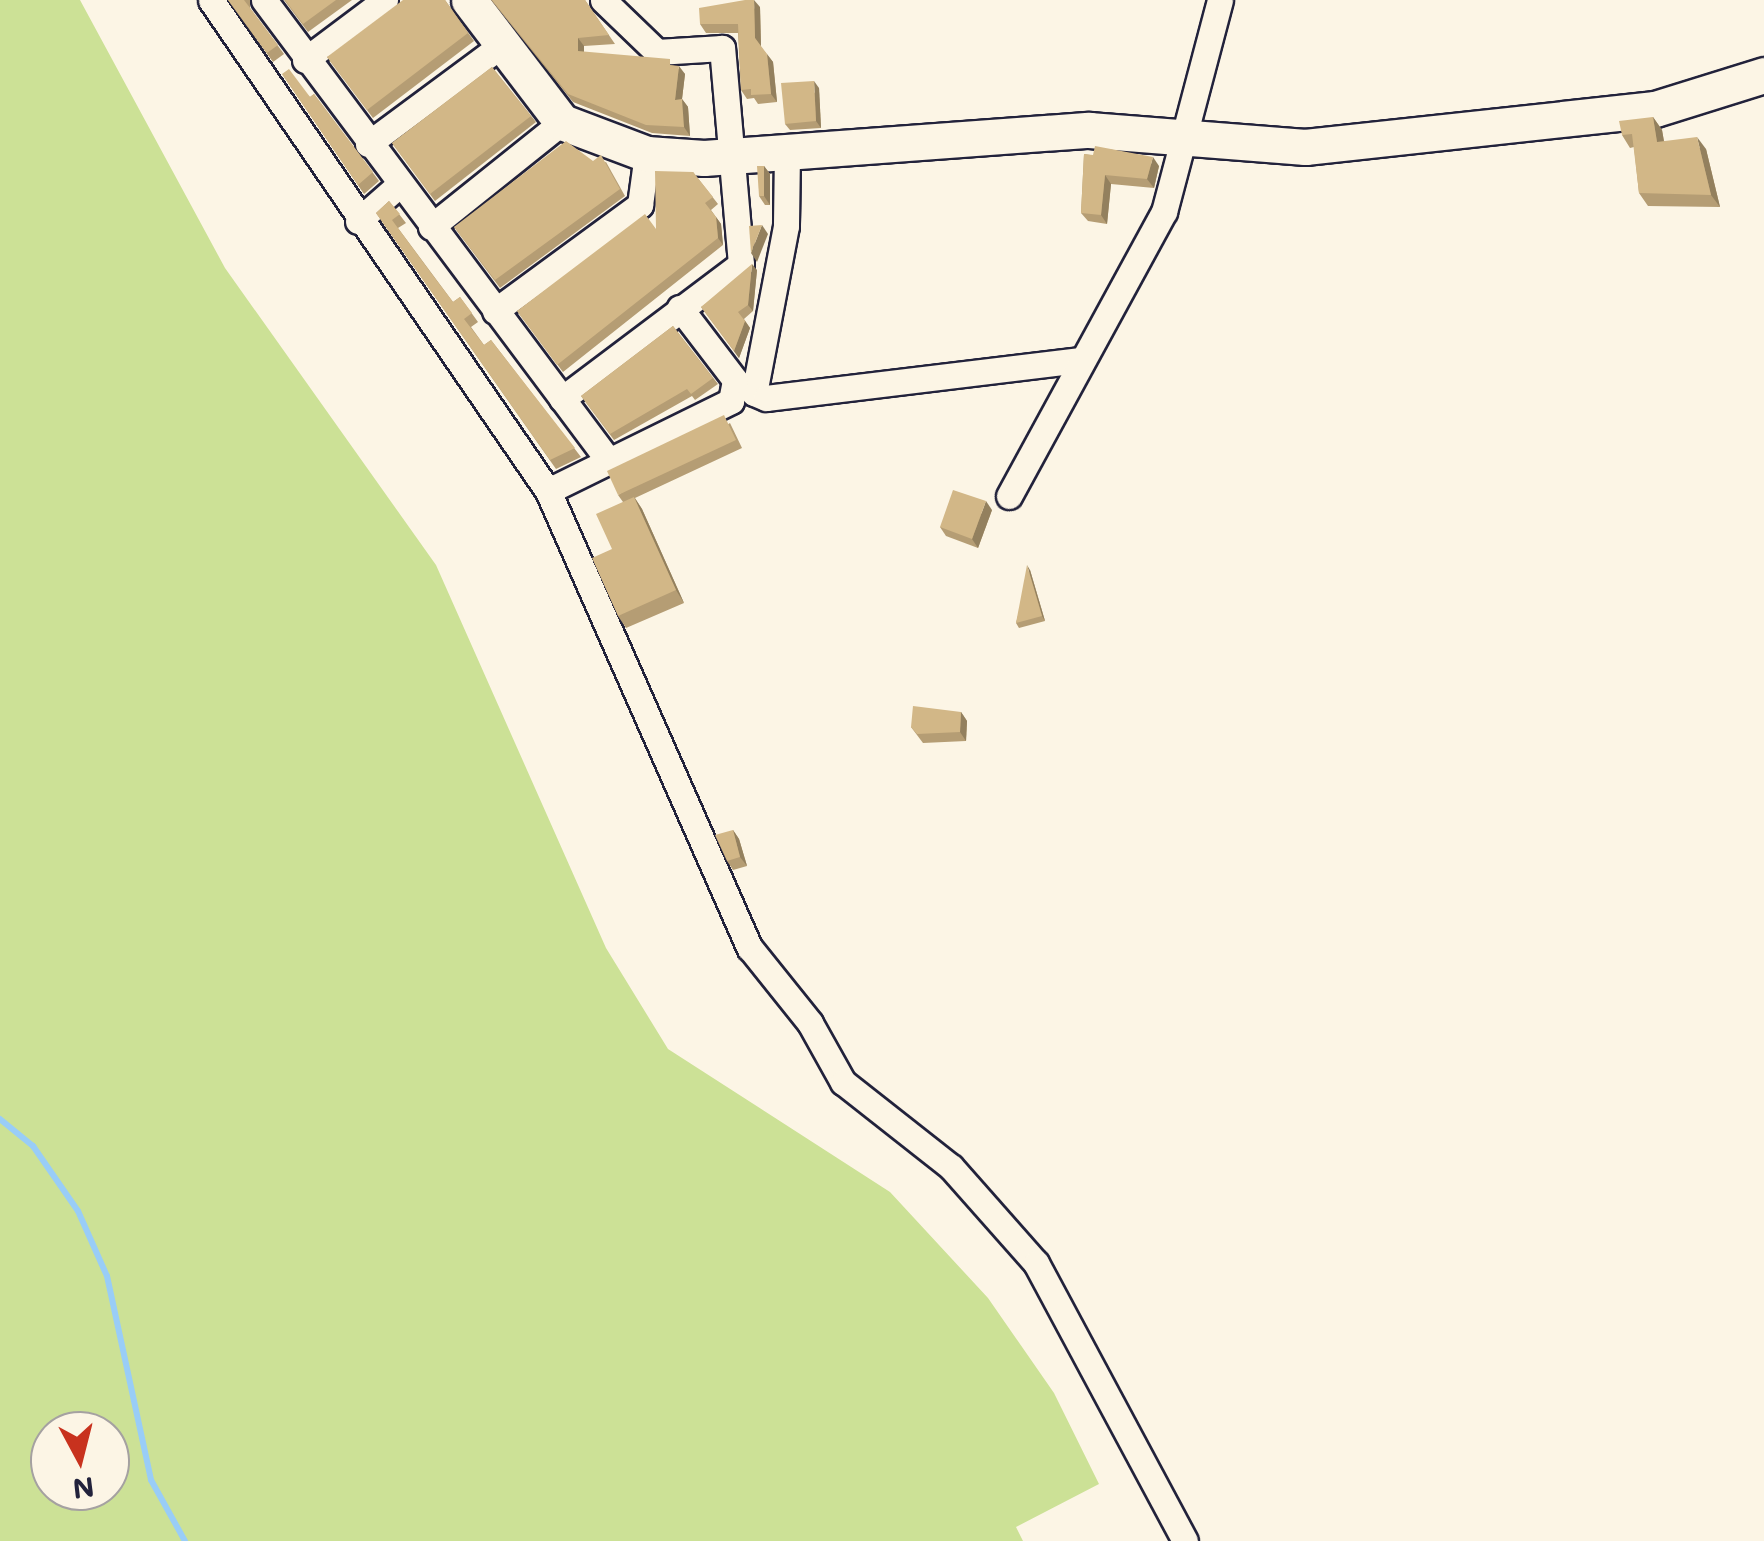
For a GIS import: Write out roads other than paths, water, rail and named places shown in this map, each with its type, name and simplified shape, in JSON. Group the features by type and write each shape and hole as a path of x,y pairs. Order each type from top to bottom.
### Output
{"street":[{"path":"211,0 358,221 548,491 750,948 810,1023 842,1082 951,1167 1036,1263 1185,1541"},
{"path":"264,0 304,60 609,462"},
{"path":"304,60 385,0"},
{"path":"469,0 562,122 647,154 735,156 1089,130 1305,148 1655,109 1764,76"},
{"path":"562,399 741,264 735,156 722,48 657,52 629,32 603,0"},
{"path":"1009,496 1164,212 1187,138 1220,0"},
{"path":"368,144 503,44"},
{"path":"431,226 562,122"},
{"path":"743,397 786,226 787,152"},
{"path":"495,310 640,206 647,154"},
{"path":"358,221 400,185"},
{"path":"680,308 735,380 743,397"},
{"path":"548,491 743,397 766,398 1080,360"}],"waterway":[{"path":"0,1119 33,1146 78,1211 107,1276 151,1480 185,1541"}]}
